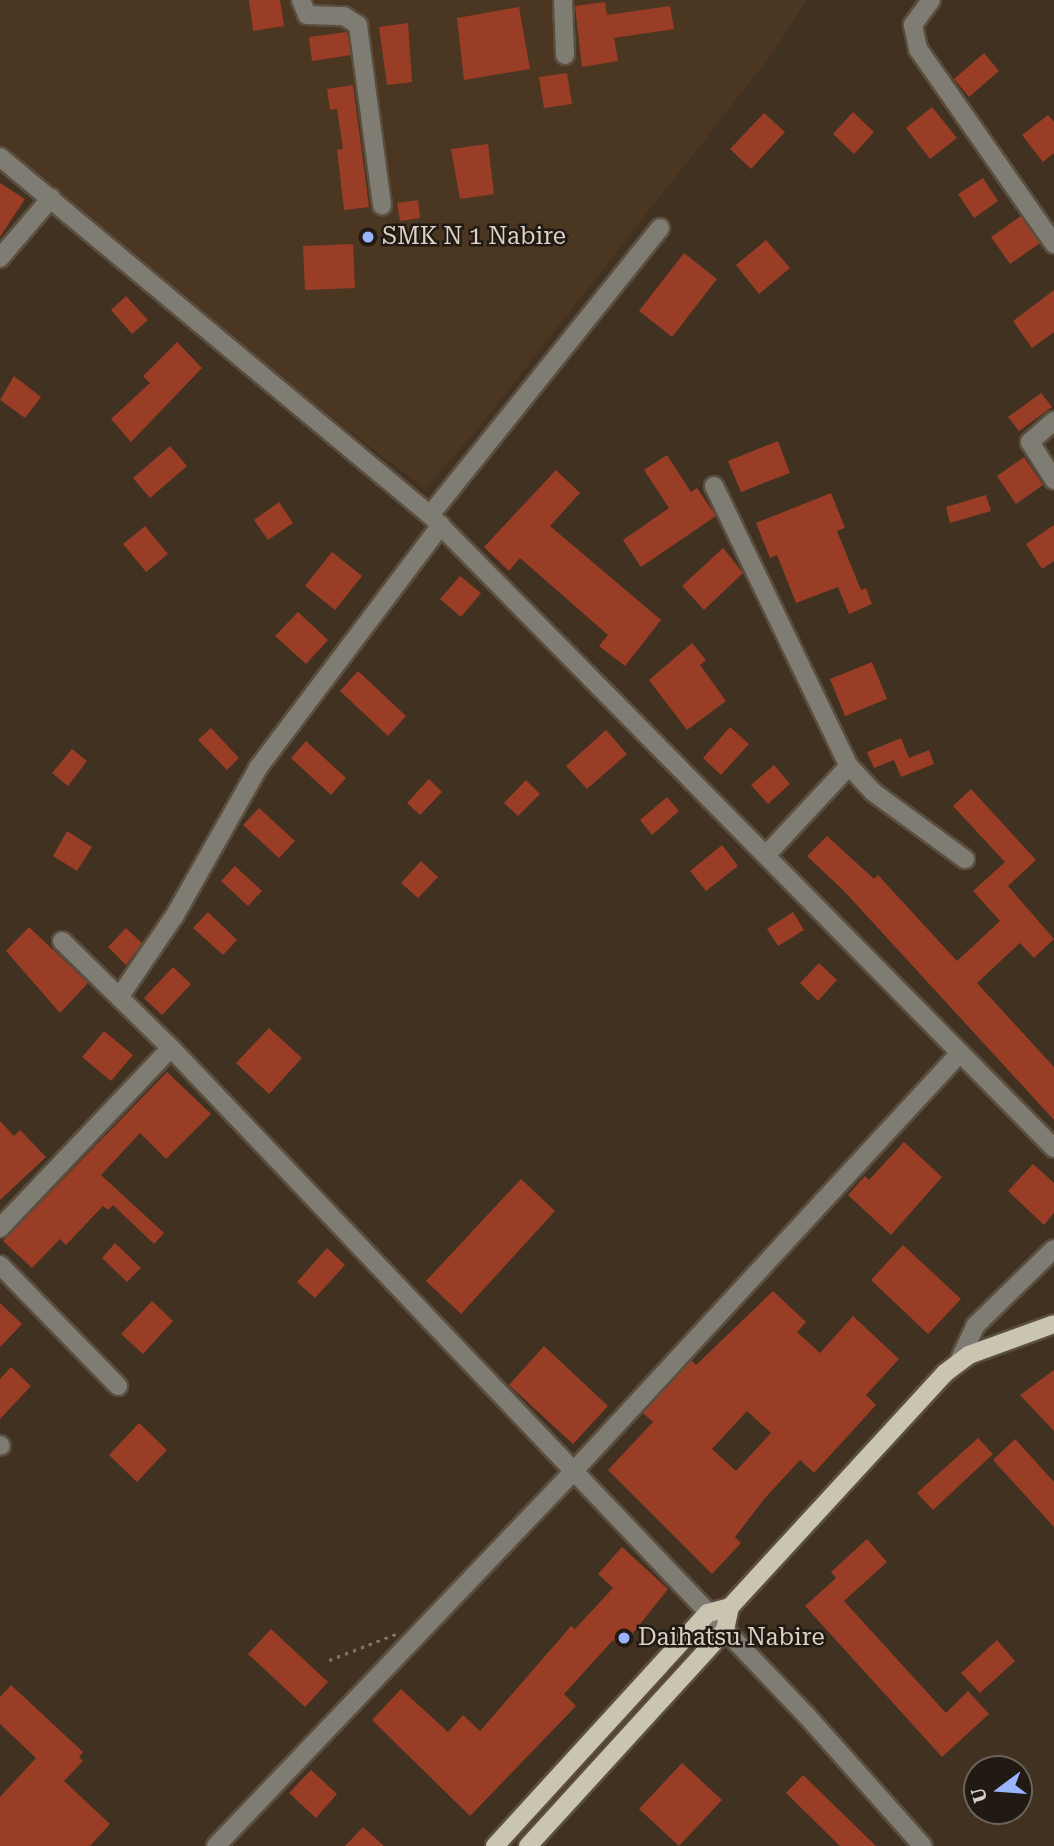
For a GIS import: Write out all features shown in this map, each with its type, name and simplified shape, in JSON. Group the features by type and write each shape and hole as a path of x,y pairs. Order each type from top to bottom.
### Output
{"main road":[{"path":"495,1846 708,1614 730,1607 959,1361 1054,1324"},
{"path":"528,1846 725,1630 730,1607"}],"street":[{"path":"301,0 307,15 344,16 358,25 382,205"},
{"path":"563,0 565,55"},
{"path":"932,0 913,25 918,49 1054,244"},
{"path":"0,157 436,520 1054,1148"},
{"path":"0,258 51,198"},
{"path":"120,996 181,906 258,768 436,520 660,228"},
{"path":"1054,421 1030,442 1054,480"},
{"path":"714,486 849,766 873,792 965,859"},
{"path":"767,854 849,766"},
{"path":"62,941 171,1048 572,1473 725,1630 923,1846"},
{"path":"0,1228 171,1048"},
{"path":"216,1846 413,1635 572,1473 960,1053"},
{"path":"959,1361 975,1325 1054,1249"},
{"path":"0,1265 118,1386"}],"path":[{"path":"330,1660 395,1633 413,1635"}],"shaded area":[{"name":"SMK N 1 Nabire","path":"0,0 807,0 772,54 479,427 425,489 275,374 0,146"}],"building":[{"path":"249,0 280,0 284,26 253,31"},
{"path":"605,2 607,15 670,6 674,29 614,38 618,61 582,67 575,6"},
{"path":"519,7 530,69 464,80 457,18"},
{"path":"408,23 412,82 387,85 379,27"},
{"path":"347,32 351,55 312,61 309,37"},
{"path":"984,53 999,71 969,97 954,79"},
{"path":"567,73 572,104 544,108 539,77"},
{"path":"353,85 369,207 344,210 337,150 343,149 337,109 330,110 327,89"},
{"path":"932,107 957,138 930,159 906,128"},
{"path":"853,112 874,132 854,154 833,134"},
{"path":"764,113 785,132 751,169 730,149"},
{"path":"1048,115 1054,122 1054,153 1043,162 1022,135"},
{"path":"488,144 494,194 460,199 451,149"},
{"path":"983,178 998,201 974,218 958,194"},
{"path":"0,183 25,199 0,237"},
{"path":"418,200 420,218 400,221 397,203"},
{"path":"1021,216 1040,243 1010,264 991,237"},
{"path":"766,240 790,268 759,294 736,265"},
{"path":"353,244 355,288 305,290 303,246"},
{"path":"684,253 717,279 672,337 639,311"},
{"path":"1054,290 1054,332 1032,348 1013,321"},
{"path":"126,296 148,320 132,334 111,310"},
{"path":"177,342 202,368 131,442 111,419 150,383 143,376"},
{"path":"14,376 41,397 25,418 0,400"},
{"path":"1041,393 1052,407 1019,431 1008,417"},
{"path":"778,441 790,473 741,492 728,461"},
{"path":"170,446 187,466 150,498 133,478"},
{"path":"667,455 691,492 697,488 716,516 641,567 623,540 669,508 644,470"},
{"path":"1024,457 1043,485 1016,504 997,476"},
{"path":"556,470 580,493 550,526 661,620 625,666 599,646 608,635 520,558 509,571 484,547"},
{"path":"831,493 845,528 837,531 861,590 866,588 872,604 849,614 838,587 796,603 777,555 770,558 756,523"},
{"path":"986,495 991,511 950,523 946,507"},
{"path":"279,502 293,523 268,540 254,520"},
{"path":"1054,525 1054,561 1042,569 1026,544"},
{"path":"145,526 168,554 146,572 123,544"},
{"path":"723,548 743,573 704,610 682,586"},
{"path":"332,552 362,576 335,610 305,586"},
{"path":"460,576 481,593 461,617 440,599"},
{"path":"298,612 328,640 306,664 275,636"},
{"path":"692,643 706,660 700,665 726,701 687,730 649,680"},
{"path":"872,662 887,699 845,716 830,679"},
{"path":"358,671 406,716 388,736 340,691"},
{"path":"730,727 749,744 721,775 703,758"},
{"path":"211,728 239,758 227,770 198,740"},
{"path":"606,730 627,754 587,789 566,766"},
{"path":"901,738 909,758 929,750 934,764 901,777 894,760 874,768 867,752"},
{"path":"306,741 346,778 331,795 291,758"},
{"path":"72,749 87,761 68,786 52,773"},
{"path":"774,765 790,784 768,804 751,785"},
{"path":"429,779 442,792 420,815 407,803"},
{"path":"526,780 540,794 518,816 504,803"},
{"path":"971,789 1036,860 1008,886 1054,939 1034,958 1020,943 977,983 1054,1067 1054,1120 844,891 807,856 827,836 874,879 878,875 957,961 1000,921 973,891 1005,862 953,806"},
{"path":"667,797 679,811 652,835 640,820"},
{"path":"259,808 295,841 279,858 243,825"},
{"path":"67,831 92,847 77,871 53,856"},
{"path":"722,845 738,866 706,891 690,871"},
{"path":"421,861 438,877 418,898 401,883"},
{"path":"235,866 262,891 248,906 221,881"},
{"path":"208,912 237,940 223,955 193,928"},
{"path":"793,912 804,930 778,946 767,929"},
{"path":"29,927 88,983 60,1013 6,951"},
{"path":"126,928 142,943 126,965 108,947"},
{"path":"819,963 837,980 818,1001 800,983"},
{"path":"173,967 191,984 162,1015 144,998"},
{"path":"269,1028 302,1058 269,1094 236,1063"},
{"path":"104,1031 133,1055 111,1081 82,1057"},
{"path":"167,1072 211,1114 166,1159 140,1133 101,1175 164,1233 154,1244 113,1205 108,1210 103,1206 66,1245 60,1239 32,1268 3,1241"},
{"path":"0,1121 14,1136 20,1130 46,1157 0,1200"},
{"path":"904,1142 942,1177 891,1235 848,1195 865,1176 869,1180"},
{"path":"1033,1164 1054,1183 1054,1213 1044,1225 1008,1191"},
{"path":"521,1179 555,1211 461,1314 426,1281"},
{"path":"115,1243 141,1268 127,1282 102,1258"},
{"path":"903,1245 961,1299 928,1334 871,1280"},
{"path":"327,1248 345,1265 315,1298 297,1282"},
{"path":"773,1291 806,1322 797,1332 820,1353 853,1316 899,1359 866,1395 876,1405 814,1473 800,1460 765,1498 735,1537 741,1543 712,1574 608,1470 653,1422 643,1413 691,1360 696,1365","holes":["747,1411 771,1433 736,1471 712,1449"]},
{"path":"152,1301 173,1321 143,1354 121,1334"},
{"path":"0,1303 22,1324 0,1347"},
{"path":"544,1346 608,1406 573,1444 509,1385"},
{"path":"11,1367 31,1386 0,1419 0,1379"},
{"path":"1054,1370 1054,1431 1020,1395"},
{"path":"139,1423 167,1450 137,1482 109,1455"},
{"path":"978,1438 993,1454 933,1510 917,1493"},
{"path":"1015,1439 1054,1482 1054,1527 993,1460"},
{"path":"867,1539 887,1562 844,1601 946,1713 968,1691 989,1714 942,1757 805,1606 836,1578 831,1572"},
{"path":"622,1547 668,1589 621,1648 613,1640 564,1694 576,1706 470,1816 372,1720 401,1689 448,1732 463,1715 480,1731 571,1626 575,1629 613,1588 598,1574"},
{"path":"271,1629 328,1682 305,1707 248,1654"},
{"path":"997,1640 1015,1661 980,1693 961,1673"},
{"path":"11,1685 83,1752 79,1757 83,1761 64,1781 110,1824 90,1846 0,1846 0,1797 36,1758 0,1724 0,1697"},
{"path":"682,1763 722,1800 679,1846 639,1809"},
{"path":"311,1770 337,1794 316,1818 289,1793"},
{"path":"803,1775 876,1846 840,1846 786,1793"},
{"path":"363,1827 384,1846 345,1846"}],"place":[{"name":"SMK N 1 Nabire","path":"368,237"},
{"name":"Daihatsu Nabire","path":"624,1638"}]}
